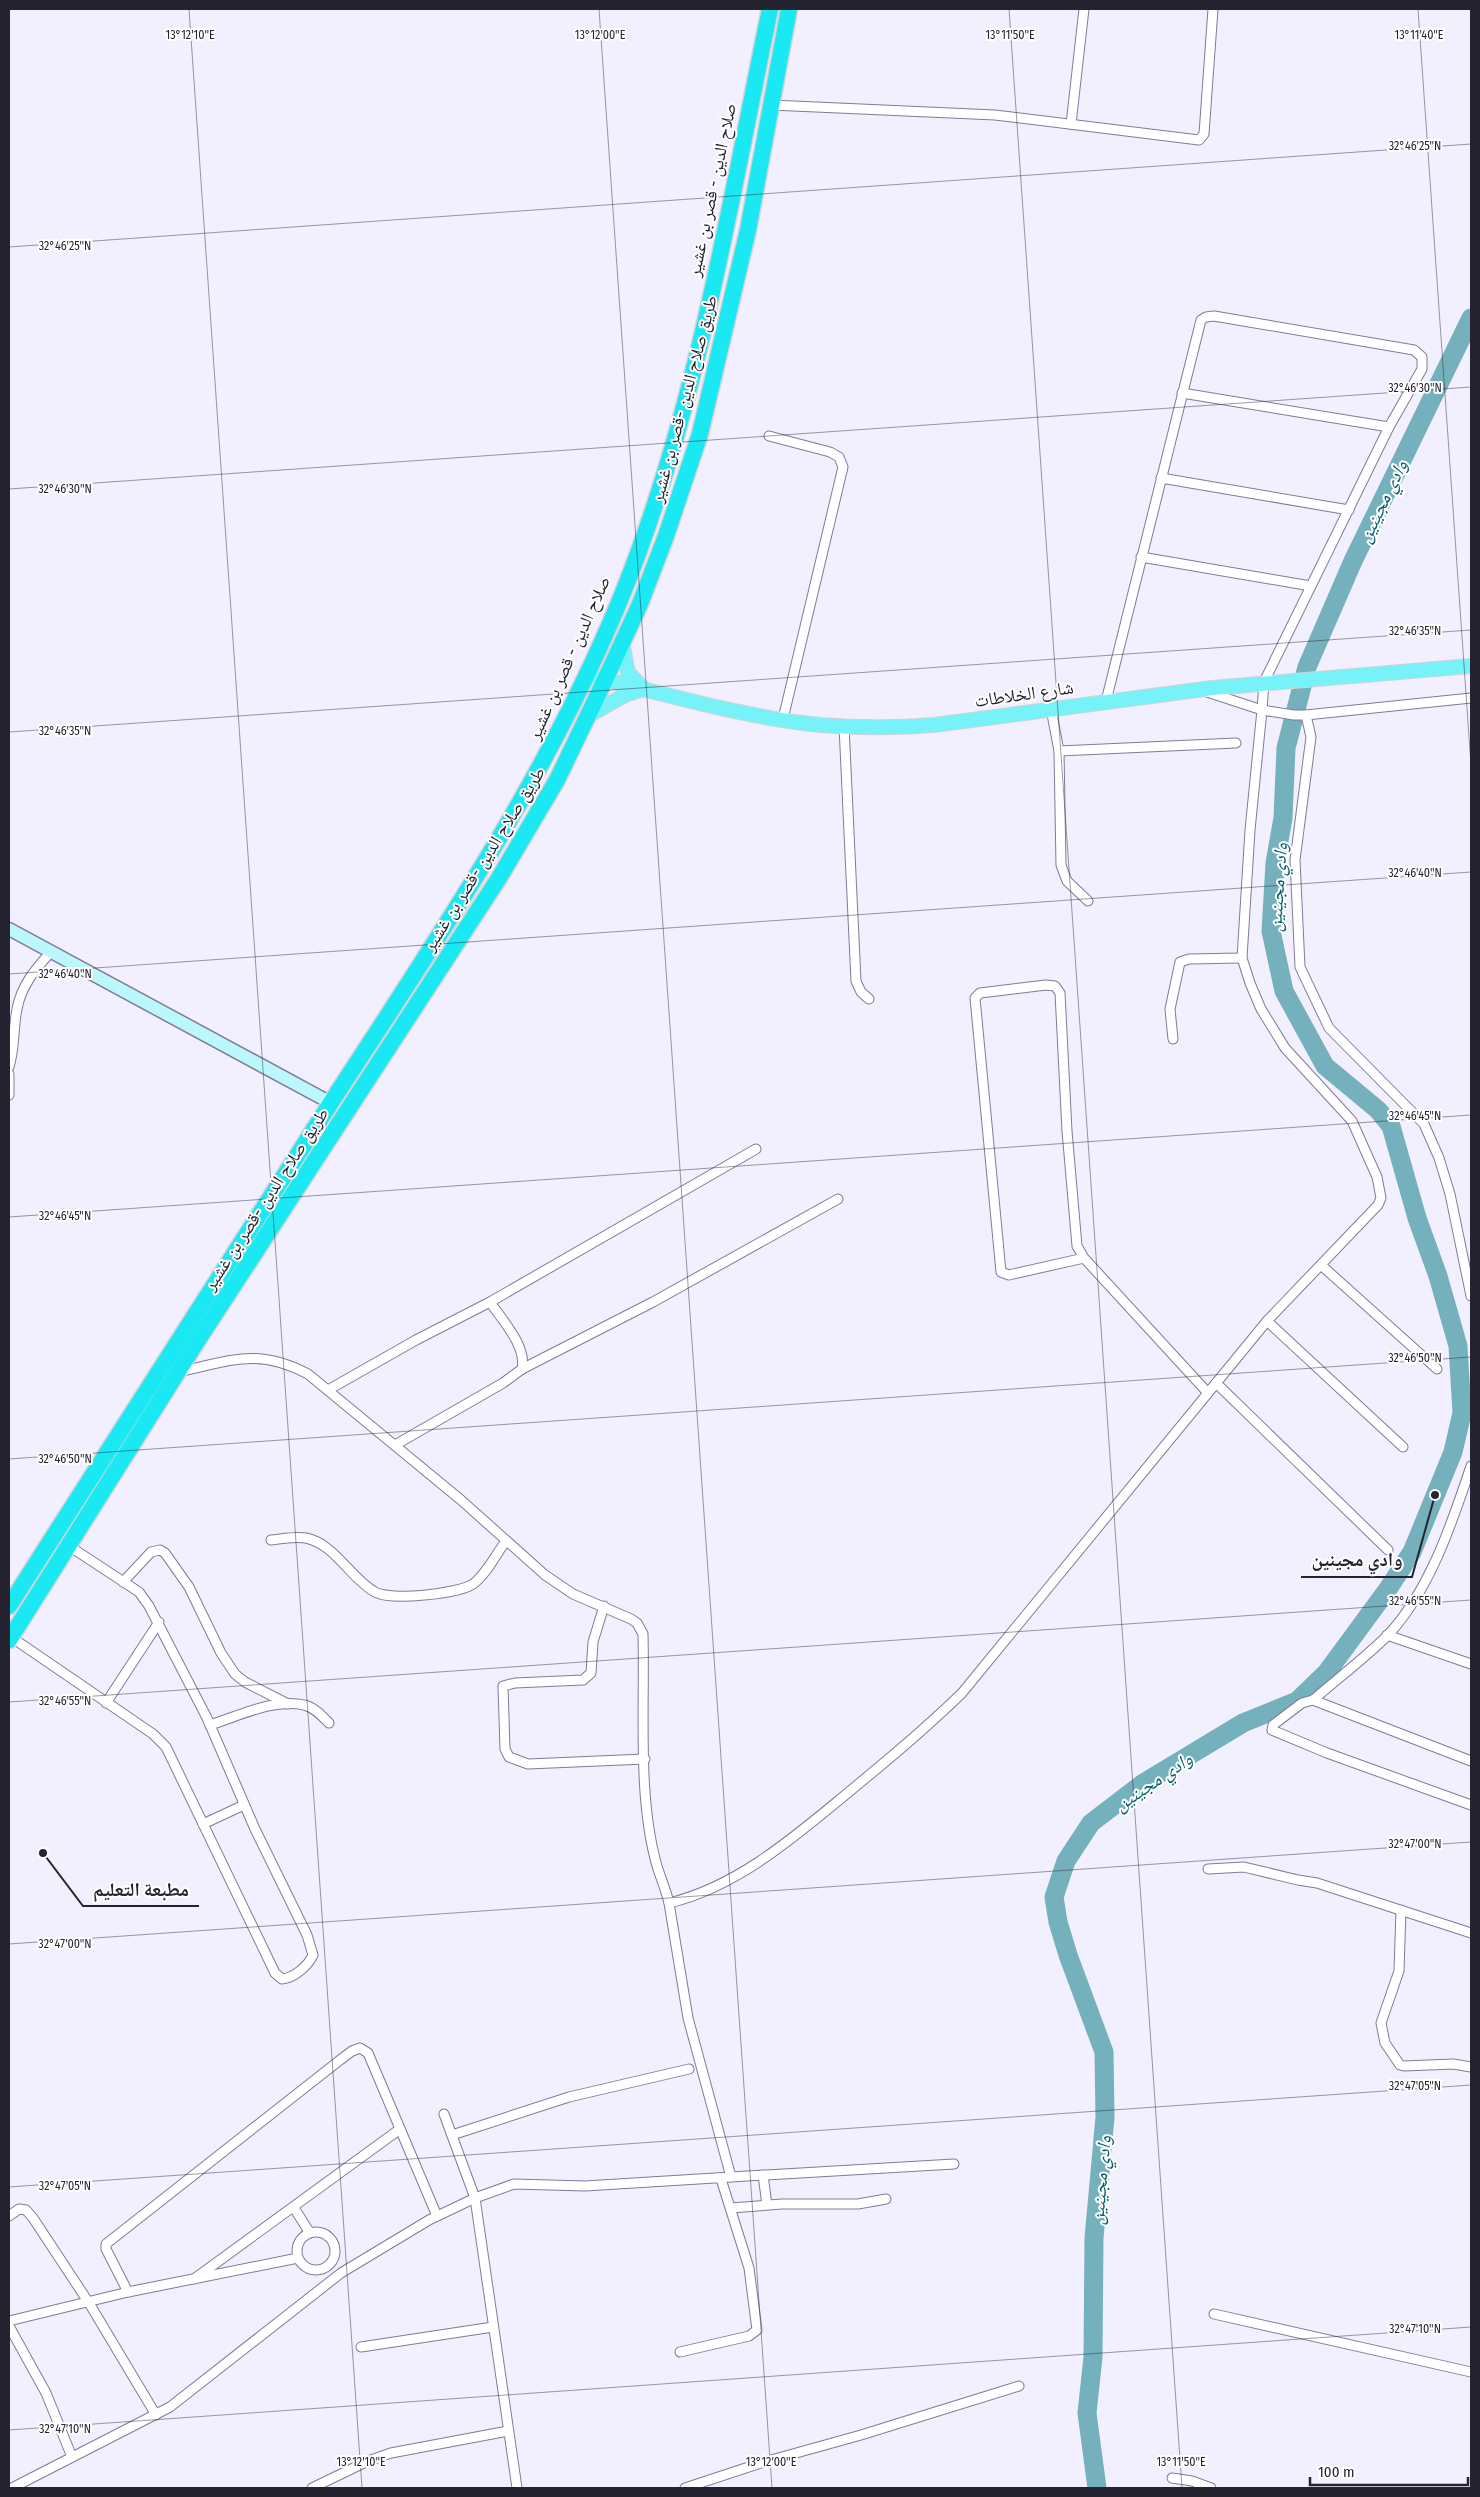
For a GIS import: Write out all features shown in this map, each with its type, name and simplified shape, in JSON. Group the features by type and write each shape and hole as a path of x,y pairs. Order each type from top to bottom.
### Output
{"highway":[{"name":"طريق صلاح الدين -قصر بن غشير","path":"10,1639 178,1372 498,878 557,780 605,680 666,536 700,434 734,295 789,9"},
{"path":"769,15 786,25"},
{"name":"صلاح الدين - قصر بن غشير","path":"9,1606 331,1102 419,968 541,767 586,675 621,598 673,450 706,312 769,15"},
{"path":"541,767 557,780"}],"main road":[{"path":"586,717 625,695 644,689 628,673 622,642"},
{"name":"شارع الخلاطات","path":"586,675 783,719 844,726 914,726 1198,689 1343,675 1471,666"},
{"path":"9,929 331,1102"}],"street":[{"path":"1071,124 1084,9"},
{"path":"771,105 994,115 1194,140 1203,137 1214,9"},
{"path":"670,1903 697,1896 735,1877 798,1833 929,1726 968,1686 1267,1321 1378,1205 1381,1198 1381,1190 1352,1121 1285,1048 1261,1009 1242,958 1250,830 1264,682 1389,428 1422,370 1422,357 1414,350 1206,317 1201,320 1106,701"},
{"path":"1182,393 1389,428"},
{"path":"769,436 830,452 839,457 843,467 783,719"},
{"path":"1161,478 1349,510"},
{"path":"1141,558 1311,586"},
{"path":"1198,689 1262,710 1294,716 1471,698"},
{"path":"1051,709 1059,751 1061,865 1067,881 1088,901"},
{"path":"1306,715 1311,737 1295,860 1300,967 1329,1028 1424,1124 1440,1158 1450,1194 1471,1296"},
{"path":"844,726 856,981 860,992 869,999"},
{"path":"1059,751 1236,743"},
{"path":"9,1067 14,1050 18,1006 22,993 34,971 51,952"},
{"path":"1173,1039 1170,1010 1180,962 1189,959 1242,958"},
{"path":"1084,1258 1009,1275 1001,1272 975,998 980,993 1046,985 1055,986 1060,993 1077,1241 1084,1258 1208,1393"},
{"path":"9,1074 9,1095"},
{"path":"328,1390 416,1340 490,1302 756,1149"},
{"path":"395,1445 503,1383 522,1369 652,1302 838,1199"},
{"path":"1321,1265 1438,1369"},
{"path":"490,1302 512,1335 523,1362 522,1369"},
{"path":"1267,1321 1403,1447"},
{"path":"178,1372 241,1358 267,1358 302,1370 461,1500 545,1575 573,1594 604,1606 637,1623 643,1634 645,1759 653,1846 657,1866 670,1903 688,2018 731,2177"},
{"path":"1216,1383 1388,1550"},
{"path":"1471,1466 1458,1505 1422,1586 1387,1635 1313,1700 1302,1703 1273,1725 1272,1730 1327,1753 1471,1805"},
{"path":"271,1540 305,1538 317,1542 330,1551 366,1586 377,1593 399,1597 454,1590 473,1584 506,1541"},
{"path":"10,1639 153,1734 166,1748 275,1973 282,1979 289,1978 309,1963 313,1955 312,1946 244,1805 210,1725 159,1622 138,1592 68,1546"},
{"path":"123,1582 151,1552 160,1550 189,1587 221,1653 235,1674 245,1682 288,1704"},
{"path":"604,1606 593,1642 591,1673 583,1680 515,1682 503,1686 505,1749 509,1757 528,1764 645,1759"},
{"path":"106,1703 159,1622"},
{"path":"1387,1635 1471,1664"},
{"path":"1313,1700 1471,1761"},
{"path":"210,1725 259,1708 288,1704 306,1705 321,1714 329,1723"},
{"path":"203,1824 244,1805"},
{"path":"1208,1868 1244,1867 1330,1886 1471,1933"},
{"path":"1401,1910 1402,1938 1399,1970 1381,2023 1385,2043 1400,2065 1453,2064 1471,2068"},
{"path":"128,2292 106,2249 106,2244 352,2051 360,2048 368,2053 437,2216"},
{"path":"452,2135 569,2097 689,2069"},
{"path":"444,2114 475,2198 516,2488"},
{"path":"191,2281 294,2208 400,2129"},
{"path":"12,2488 170,2407 231,2361 340,2272 437,2216 475,2198 514,2184 585,2186 954,2164"},
{"path":"763,2176 767,2205"},
{"path":"680,2352 740,2339 749,2336 757,2330 749,2268 721,2179"},
{"path":"731,2208 767,2205 858,2204 886,2199"},
{"path":"294,2208 310,2233"},
{"path":"9,2216 19,2209 26,2210 89,2303 156,2414"},
{"path":"310,2233 322,2234 331,2240 335,2252 331,2263 323,2269 313,2270 304,2266 298,2258 298,2243 310,2233"},
{"path":"9,2321 128,2292 191,2281 298,2258"},
{"path":"331,2263 340,2272"},
{"path":"1214,2314 1395,2357 1471,2372"},
{"path":"9,2326 46,2393 72,2457"},
{"path":"361,2347 493,2327"},
{"path":"685,2488 764,2462 861,2435 1019,2386"},
{"path":"312,2488 368,2461 391,2453 508,2431"},
{"path":"1172,2478 1192,2480 1211,2488"}],"waterway":[{"name":"وادي مجينين","path":"1097,2488 1087,2413 1093,2357 1094,2238 1105,2117 1104,2052 1068,1955 1058,1922 1054,1897 1066,1861 1091,1823 1142,1784 1243,1723 1297,1701 1327,1672 1388,1589 1412,1552 1453,1452 1462,1413 1458,1346 1438,1276 1417,1218 1391,1126 1378,1110 1325,1066 1284,991 1271,931 1275,863 1283,818 1286,748 1307,667 1353,561 1471,318"}],"place":[{"name":"وادي مجينين","path":"1435,1495"},
{"name":"مطبعة التعليم","path":"43,1853"}]}
